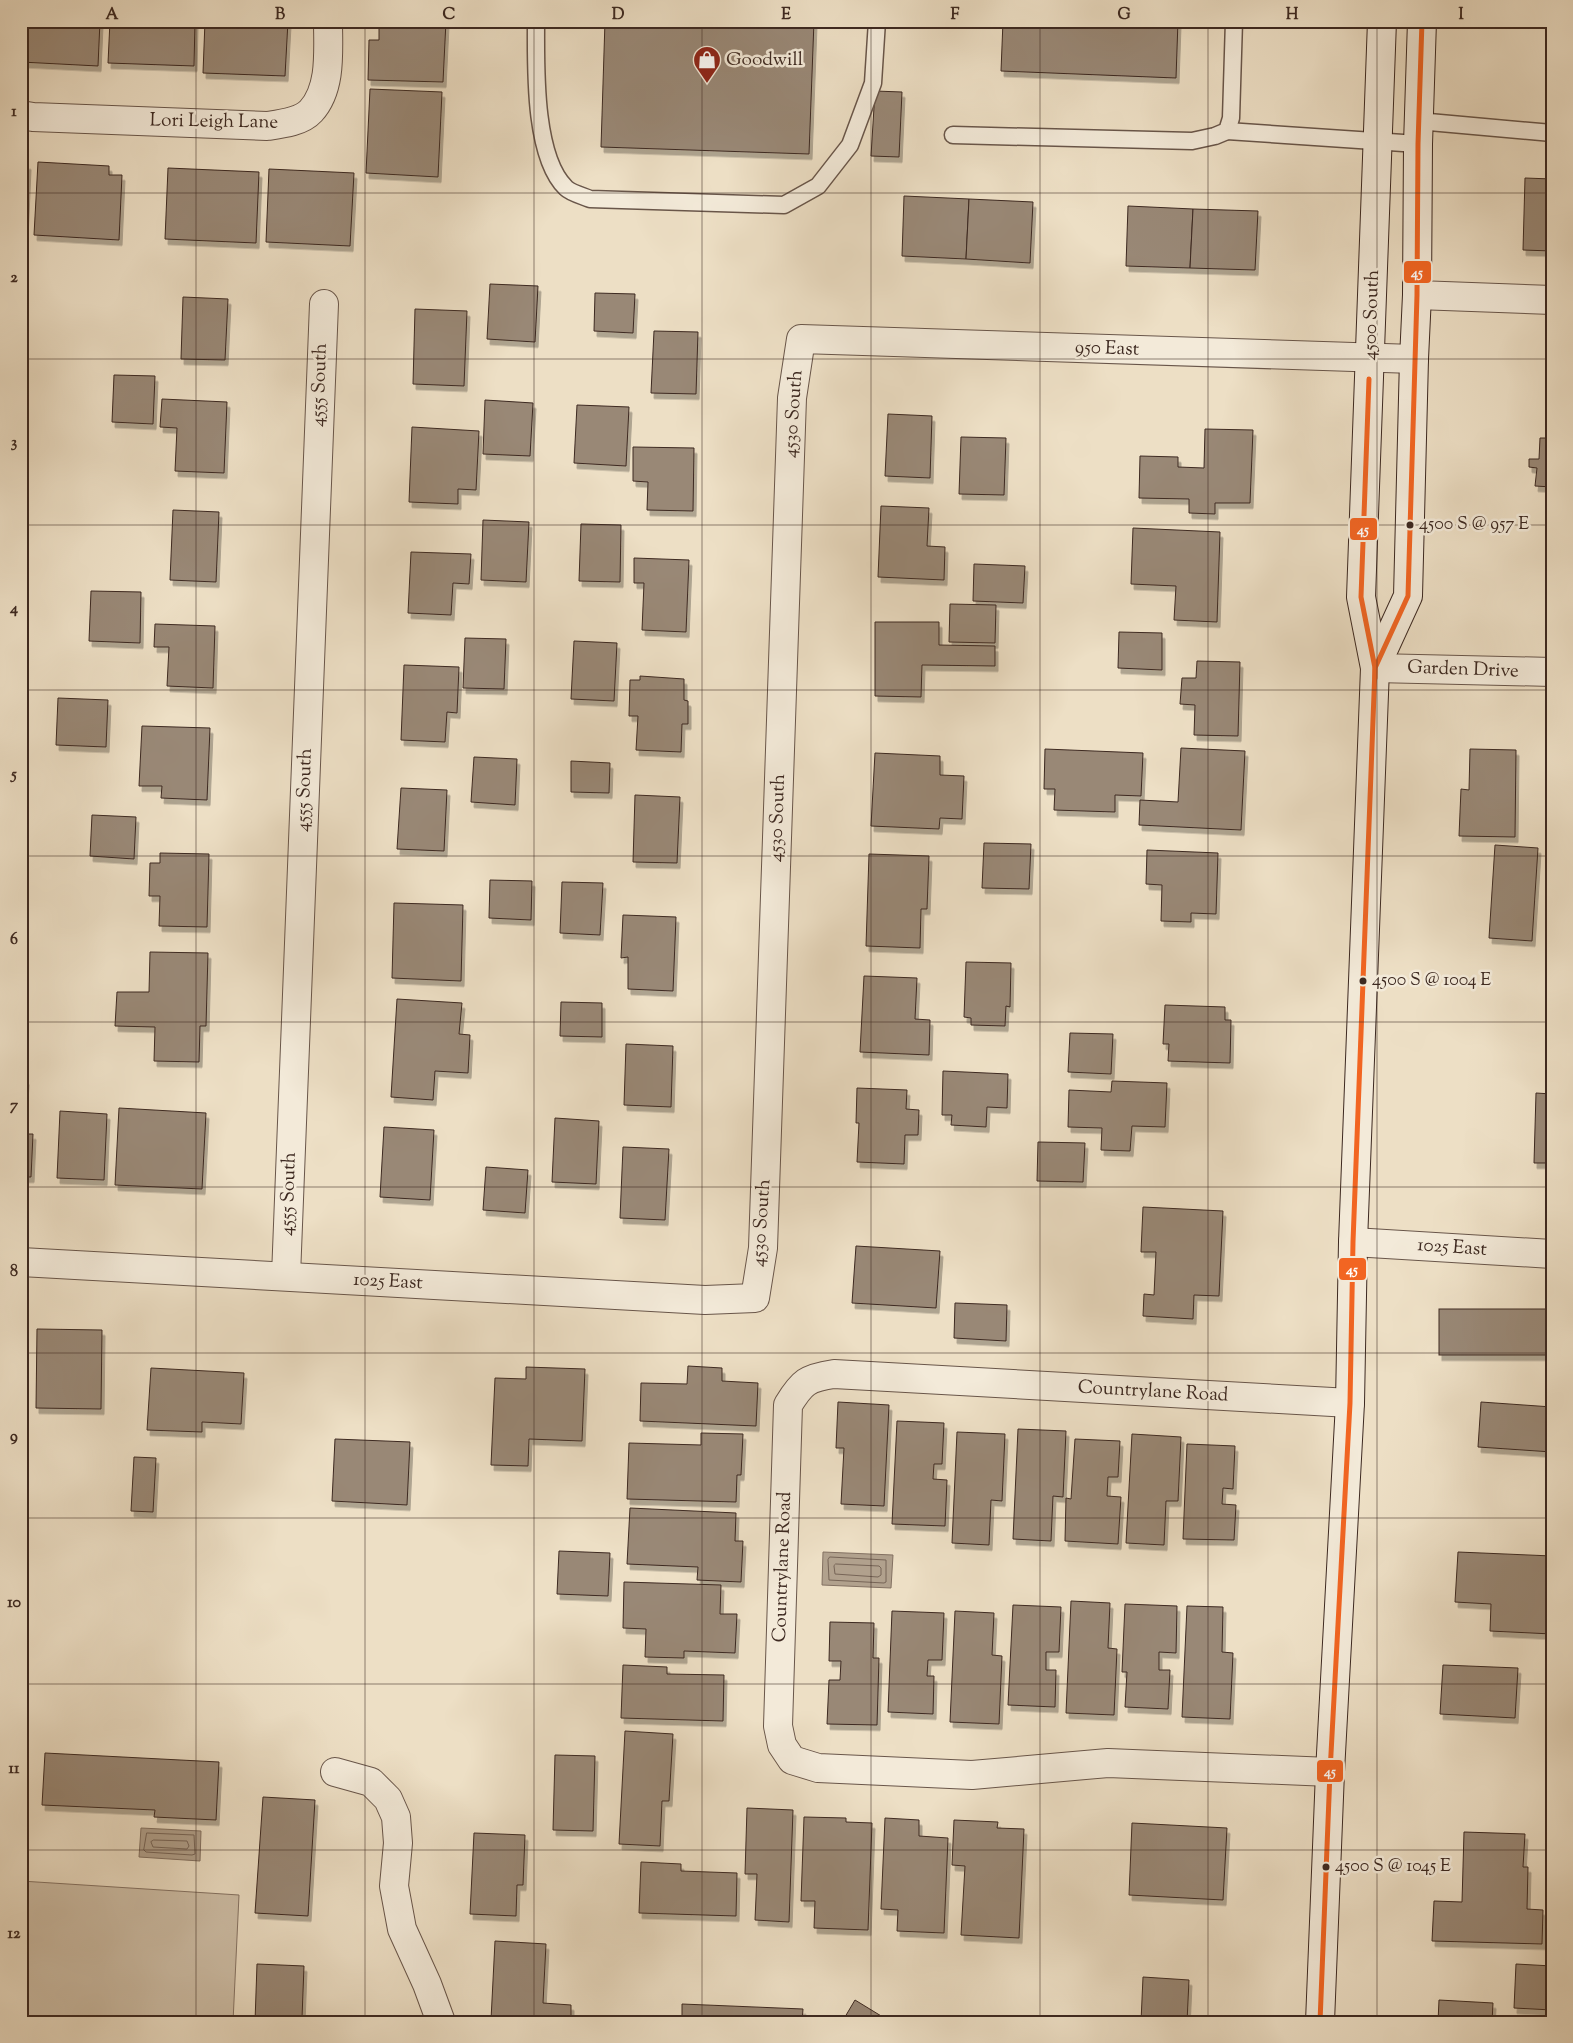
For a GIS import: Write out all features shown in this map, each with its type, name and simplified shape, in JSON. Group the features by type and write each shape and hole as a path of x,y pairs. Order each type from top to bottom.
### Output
{"street":[{"name":"Lori Leigh Lane","path":"21,115 32,118 258,125 290,122 310,112 322,93 328,71 328,21"},
{"name":"4500 South","path":"1320,2022 1330,1772 1350,1403 1353,1242 1375,668 1361,597 1382,21"},
{"name":"4500 South","path":"1375,668 1408,596 1417,294 1418,132 1422,21"},
{"path":"1417,294 1552,300"},
{"name":"4555 South","path":"286,1276 324,304"},
{"name":"950 East","path":"801,338 1414,360"},
{"name":"4530 South","path":"755,1298 763,1248 792,398 801,338"},
{"name":"Garden Drive","path":"1375,668 1552,672"},
{"name":"1025 East","path":"1353,1242 1552,1254"},
{"name":"1025 East","path":"21,1262 704,1300 755,1298"},
{"name":"Countrylane Road","path":"1330,1772 1108,1763 972,1775 818,1768 792,1760 782,1745 778,1726 788,1405 798,1388 814,1377 834,1374 1350,1403"},
{"path":"335,1772 371,1782 388,1799 396,1817 398,1842 394,1886 402,1930 427,1984 441,2022"}],"lane":[{"path":"536,21 536,91 548,161 566,188 590,199 784,205 818,186 850,145 873,83 876,21"},
{"path":"1226,130 1231,118 1234,21"},
{"path":"953,135 1192,141 1216,136 1226,130 1378,141 1418,132 1552,133"}],"shaded area":[{"path":"21,1881 239,1895 233,2022 21,2022"}],"water":[{"path":"823,1552 893,1555 891,1588 822,1585"},
{"path":"141,1828 201,1831 200,1861 139,1857"}],"building":[{"path":"21,21 100,21 98,66 21,62"},
{"path":"110,21 195,21 194,66 108,63"},
{"path":"205,21 288,21 285,76 203,73"},
{"path":"379,21 446,21 443,82 368,80 369,40 379,40"},
{"name":"Goodwill","path":"605,21 814,21 809,154 601,147"},
{"path":"1003,21 1178,21 1176,78 1001,71"},
{"path":"370,89 442,92 438,177 366,173"},
{"path":"875,91 902,92 899,157 871,156"},
{"path":"38,162 109,166 109,175 122,175 119,240 34,235"},
{"path":"21,164 28,164 25,233 21,233"},
{"path":"168,168 259,172 256,243 165,239"},
{"path":"269,169 354,173 350,246 266,242"},
{"path":"1525,178 1552,179 1552,251 1523,250"},
{"path":"904,196 969,199 966,259 902,256"},
{"path":"969,199 1033,202 1030,263 966,259"},
{"path":"1128,206 1193,209 1190,268 1126,266"},
{"path":"1193,209 1258,211 1255,270 1190,268"},
{"path":"490,284 538,286 535,342 487,339"},
{"path":"595,293 635,294 633,333 594,331"},
{"path":"183,297 228,299 225,360 181,359"},
{"path":"415,309 467,311 464,386 413,384"},
{"path":"654,331 698,332 696,394 651,393"},
{"path":"114,375 155,376 153,424 112,422"},
{"path":"162,399 227,402 224,473 175,471 177,428 160,427"},
{"path":"485,400 533,403 530,456 483,454"},
{"path":"577,405 629,407 626,466 574,463"},
{"path":"888,414 932,416 930,478 885,476"},
{"path":"412,427 479,431 476,490 458,489 458,504 409,502"},
{"path":"1205,429 1253,430 1250,503 1215,503 1215,514 1189,513 1189,499 1139,498 1140,456 1178,457 1178,467 1204,468"},
{"path":"961,437 1006,438 1004,495 959,494"},
{"path":"1540,438 1552,438 1552,487 1535,486 1537,468 1529,467 1529,459 1539,459"},
{"path":"633,447 694,448 693,511 647,510 648,482 633,481"},
{"path":"881,506 929,508 927,546 945,547 944,580 878,577"},
{"path":"173,510 219,512 216,582 170,580"},
{"path":"483,520 529,522 526,582 481,580"},
{"path":"581,524 621,525 620,582 579,581"},
{"path":"1133,528 1220,532 1217,622 1174,620 1176,586 1131,584"},
{"path":"411,552 471,554 469,584 453,583 451,615 408,613"},
{"path":"634,558 689,560 686,632 642,630 644,583 634,583"},
{"path":"974,564 1025,566 1023,603 973,601"},
{"path":"91,591 141,592 140,643 89,641"},
{"path":"950,604 996,605 995,643 949,642"},
{"path":"875,622 939,622 939,645 995,646 995,666 922,665 921,697 875,696"},
{"path":"155,624 215,626 213,688 167,686 169,647 154,647"},
{"path":"1119,632 1162,633 1162,670 1118,668"},
{"path":"465,638 506,639 504,689 463,688"},
{"path":"574,641 617,643 614,701 571,699"},
{"path":"1197,661 1240,662 1238,736 1194,735 1195,705 1180,704 1182,678 1196,678"},
{"path":"404,665 459,667 457,713 447,712 445,742 401,740"},
{"path":"640,676 684,679 684,700 688,701 688,724 682,724 681,752 636,750 638,716 629,716 630,680 640,680"},
{"path":"58,698 108,700 106,747 56,745"},
{"path":"142,726 210,728 207,800 161,798 162,786 139,786"},
{"path":"1181,748 1245,751 1241,830 1139,825 1140,800 1178,802"},
{"path":"1045,749 1143,753 1141,796 1115,795 1115,812 1054,810 1055,789 1044,789"},
{"path":"1470,749 1516,750 1515,837 1459,836 1461,789 1469,790"},
{"path":"875,753 940,756 940,775 964,776 962,819 940,818 939,829 871,826"},
{"path":"474,757 517,759 515,805 471,802"},
{"path":"571,761 610,763 609,793 571,792"},
{"path":"401,788 447,790 444,851 397,849"},
{"path":"635,795 680,797 677,863 633,862"},
{"path":"92,815 136,817 134,859 90,856"},
{"path":"984,843 1031,844 1029,889 982,888"},
{"path":"1495,845 1538,848 1532,941 1489,938"},
{"path":"1147,850 1218,853 1216,914 1191,913 1191,922 1161,921 1162,885 1146,884"},
{"path":"160,853 209,854 207,927 159,926 160,896 149,896 150,863 160,863"},
{"path":"869,854 929,856 927,909 921,909 920,948 866,946"},
{"path":"490,880 532,881 531,920 489,918"},
{"path":"562,882 603,883 600,935 560,933"},
{"path":"394,903 463,905 461,981 392,978"},
{"path":"623,915 676,917 673,991 628,989 628,957 621,958"},
{"path":"150,952 208,953 206,1026 200,1026 199,1062 154,1061 155,1027 115,1026 117,992 149,992"},
{"path":"966,962 1011,963 1010,1007 1006,1006 1005,1026 971,1025 971,1018 964,1017"},
{"path":"864,976 917,978 915,1019 930,1020 929,1055 860,1052"},
{"path":"397,999 462,1003 459,1034 470,1035 468,1073 435,1071 433,1100 391,1097"},
{"path":"561,1002 602,1003 602,1037 560,1036"},
{"path":"1165,1005 1225,1007 1225,1020 1231,1020 1230,1063 1168,1061 1169,1044 1163,1044"},
{"path":"1070,1033 1113,1034 1111,1074 1068,1072"},
{"path":"626,1044 673,1046 671,1107 624,1105"},
{"path":"943,1071 1008,1074 1007,1108 987,1107 986,1127 951,1125 952,1115 942,1115"},
{"path":"21,1079 26,1079 23,1134 33,1134 31,1177 21,1177"},
{"path":"1112,1081 1167,1083 1165,1127 1132,1126 1130,1151 1101,1150 1102,1128 1068,1127 1069,1090 1111,1092"},
{"path":"857,1088 907,1090 906,1109 919,1110 918,1135 905,1135 904,1164 857,1162 859,1123 856,1123"},
{"path":"1536,1093 1552,1094 1552,1163 1534,1163"},
{"path":"119,1108 206,1113 202,1189 115,1185"},
{"path":"60,1111 107,1114 104,1180 57,1178"},
{"path":"555,1118 599,1121 596,1184 552,1182"},
{"path":"384,1127 434,1130 430,1200 380,1197"},
{"path":"1038,1142 1085,1143 1083,1182 1037,1181"},
{"path":"623,1147 669,1149 665,1220 620,1218"},
{"path":"486,1167 528,1170 525,1213 483,1210"},
{"path":"1143,1207 1223,1211 1219,1296 1194,1295 1193,1319 1143,1316 1144,1294 1154,1295 1156,1252 1141,1252"},
{"path":"856,1246 940,1251 936,1308 852,1303"},
{"path":"955,1303 1007,1305 1006,1341 954,1338"},
{"path":"1439,1309 1552,1309 1552,1355 1439,1355"},
{"path":"37,1329 102,1330 101,1409 36,1408"},
{"path":"688,1366 722,1368 722,1381 758,1383 756,1426 640,1421 641,1383 687,1384"},
{"path":"526,1367 585,1369 582,1441 529,1439 528,1466 491,1465 495,1378 526,1379"},
{"path":"151,1368 244,1373 241,1424 202,1422 202,1432 147,1430"},
{"path":"838,1402 889,1405 884,1506 841,1504 844,1448 836,1448"},
{"path":"1481,1402 1552,1407 1552,1452 1478,1447"},
{"path":"897,1421 944,1423 942,1464 934,1464 933,1479 947,1480 945,1526 892,1524"},
{"path":"1018,1429 1066,1431 1063,1497 1053,1496 1051,1541 1013,1539"},
{"path":"957,1432 1005,1434 1002,1501 991,1500 989,1545 952,1543"},
{"path":"701,1433 743,1434 741,1475 737,1475 736,1502 627,1499 629,1443 701,1445"},
{"path":"1132,1434 1181,1437 1178,1501 1166,1501 1164,1545 1126,1543"},
{"path":"335,1439 410,1442 407,1505 332,1501"},
{"path":"1075,1439 1120,1441 1118,1477 1108,1477 1107,1496 1121,1497 1118,1544 1065,1541 1066,1498 1071,1499"},
{"path":"1187,1444 1235,1446 1233,1489 1223,1488 1222,1504 1236,1505 1234,1540 1183,1539"},
{"path":"134,1457 156,1458 153,1512 131,1511"},
{"path":"630,1508 736,1513 735,1541 743,1541 741,1582 697,1580 698,1567 627,1564"},
{"path":"559,1551 610,1553 608,1596 557,1594"},
{"path":"1458,1552 1552,1556 1552,1634 1490,1631 1491,1604 1455,1602"},
{"path":"624,1582 721,1585 720,1614 737,1614 735,1653 684,1651 684,1658 645,1657 646,1629 623,1628"},
{"path":"1071,1601 1110,1603 1108,1648 1117,1649 1114,1715 1066,1713"},
{"path":"1125,1604 1177,1606 1176,1653 1159,1652 1159,1670 1170,1670 1168,1709 1125,1707 1127,1672 1122,1672"},
{"path":"1013,1605 1061,1607 1059,1652 1046,1652 1046,1670 1056,1670 1055,1707 1008,1705"},
{"path":"1187,1606 1223,1607 1222,1652 1233,1653 1230,1719 1182,1717"},
{"path":"892,1611 944,1613 942,1660 928,1660 927,1676 934,1676 933,1714 888,1712"},
{"path":"955,1611 994,1613 992,1655 1002,1656 999,1724 950,1722"},
{"path":"830,1622 874,1623 873,1658 879,1658 877,1725 827,1724 829,1680 840,1680 841,1661 829,1661"},
{"path":"623,1665 667,1667 667,1674 724,1675 723,1721 621,1718"},
{"path":"1443,1665 1518,1668 1515,1718 1440,1714"},
{"path":"625,1731 673,1734 669,1801 662,1801 660,1846 619,1844"},
{"path":"45,1753 219,1762 216,1820 154,1817 155,1810 42,1805"},
{"path":"555,1755 595,1756 593,1831 553,1830"},
{"path":"263,1797 315,1800 308,1916 255,1913"},
{"path":"747,1808 793,1810 789,1922 755,1920 757,1874 745,1874"},
{"path":"804,1817 846,1818 846,1822 872,1823 868,1930 814,1928 815,1901 801,1901"},
{"path":"885,1818 919,1820 919,1836 948,1838 944,1933 897,1931 898,1910 881,1909"},
{"path":"954,1820 998,1822 997,1828 1024,1829 1019,1938 961,1935 965,1866 952,1865"},
{"path":"1132,1823 1227,1828 1223,1900 1129,1895"},
{"path":"1464,1832 1525,1834 1523,1867 1528,1867 1527,1909 1543,1910 1542,1944 1432,1941 1434,1901 1462,1902"},
{"path":"474,1833 525,1835 523,1885 517,1885 516,1916 470,1914"},
{"path":"641,1862 681,1864 681,1871 737,1873 736,1916 639,1913"},
{"path":"495,1941 546,1944 543,2003 571,2005 571,2020 610,2022 491,2020"},
{"path":"257,1964 304,1966 302,2018 352,2020 352,2022 255,2022"},
{"path":"1516,1964 1552,1966 1552,2010 1514,2008"},
{"path":"1143,1977 1189,1980 1187,2022 1141,2022"},
{"path":"855,2000 891,2022 842,2022"},
{"path":"1439,2000 1493,2003 1492,2022 1438,2022"},
{"path":"682,2004 803,2009 802,2022 682,2022"}],"transit line":[{"name":"45","path":"1320,2022 1330,1772 1350,1403 1353,1242 1375,668 1408,596 1417,295 1418,144 1422,21"},
{"name":"45","path":"1369,379 1361,597 1375,668 1375,678"}],"place":[{"name":"Goodwill","path":"707,84"},
{"name":"4500 S @ 957 E","path":"1410,525"},
{"name":"4500 S @ 1004 E","path":"1363,981"},
{"name":"4500 S @ 1045 E","path":"1326,1867"}]}
